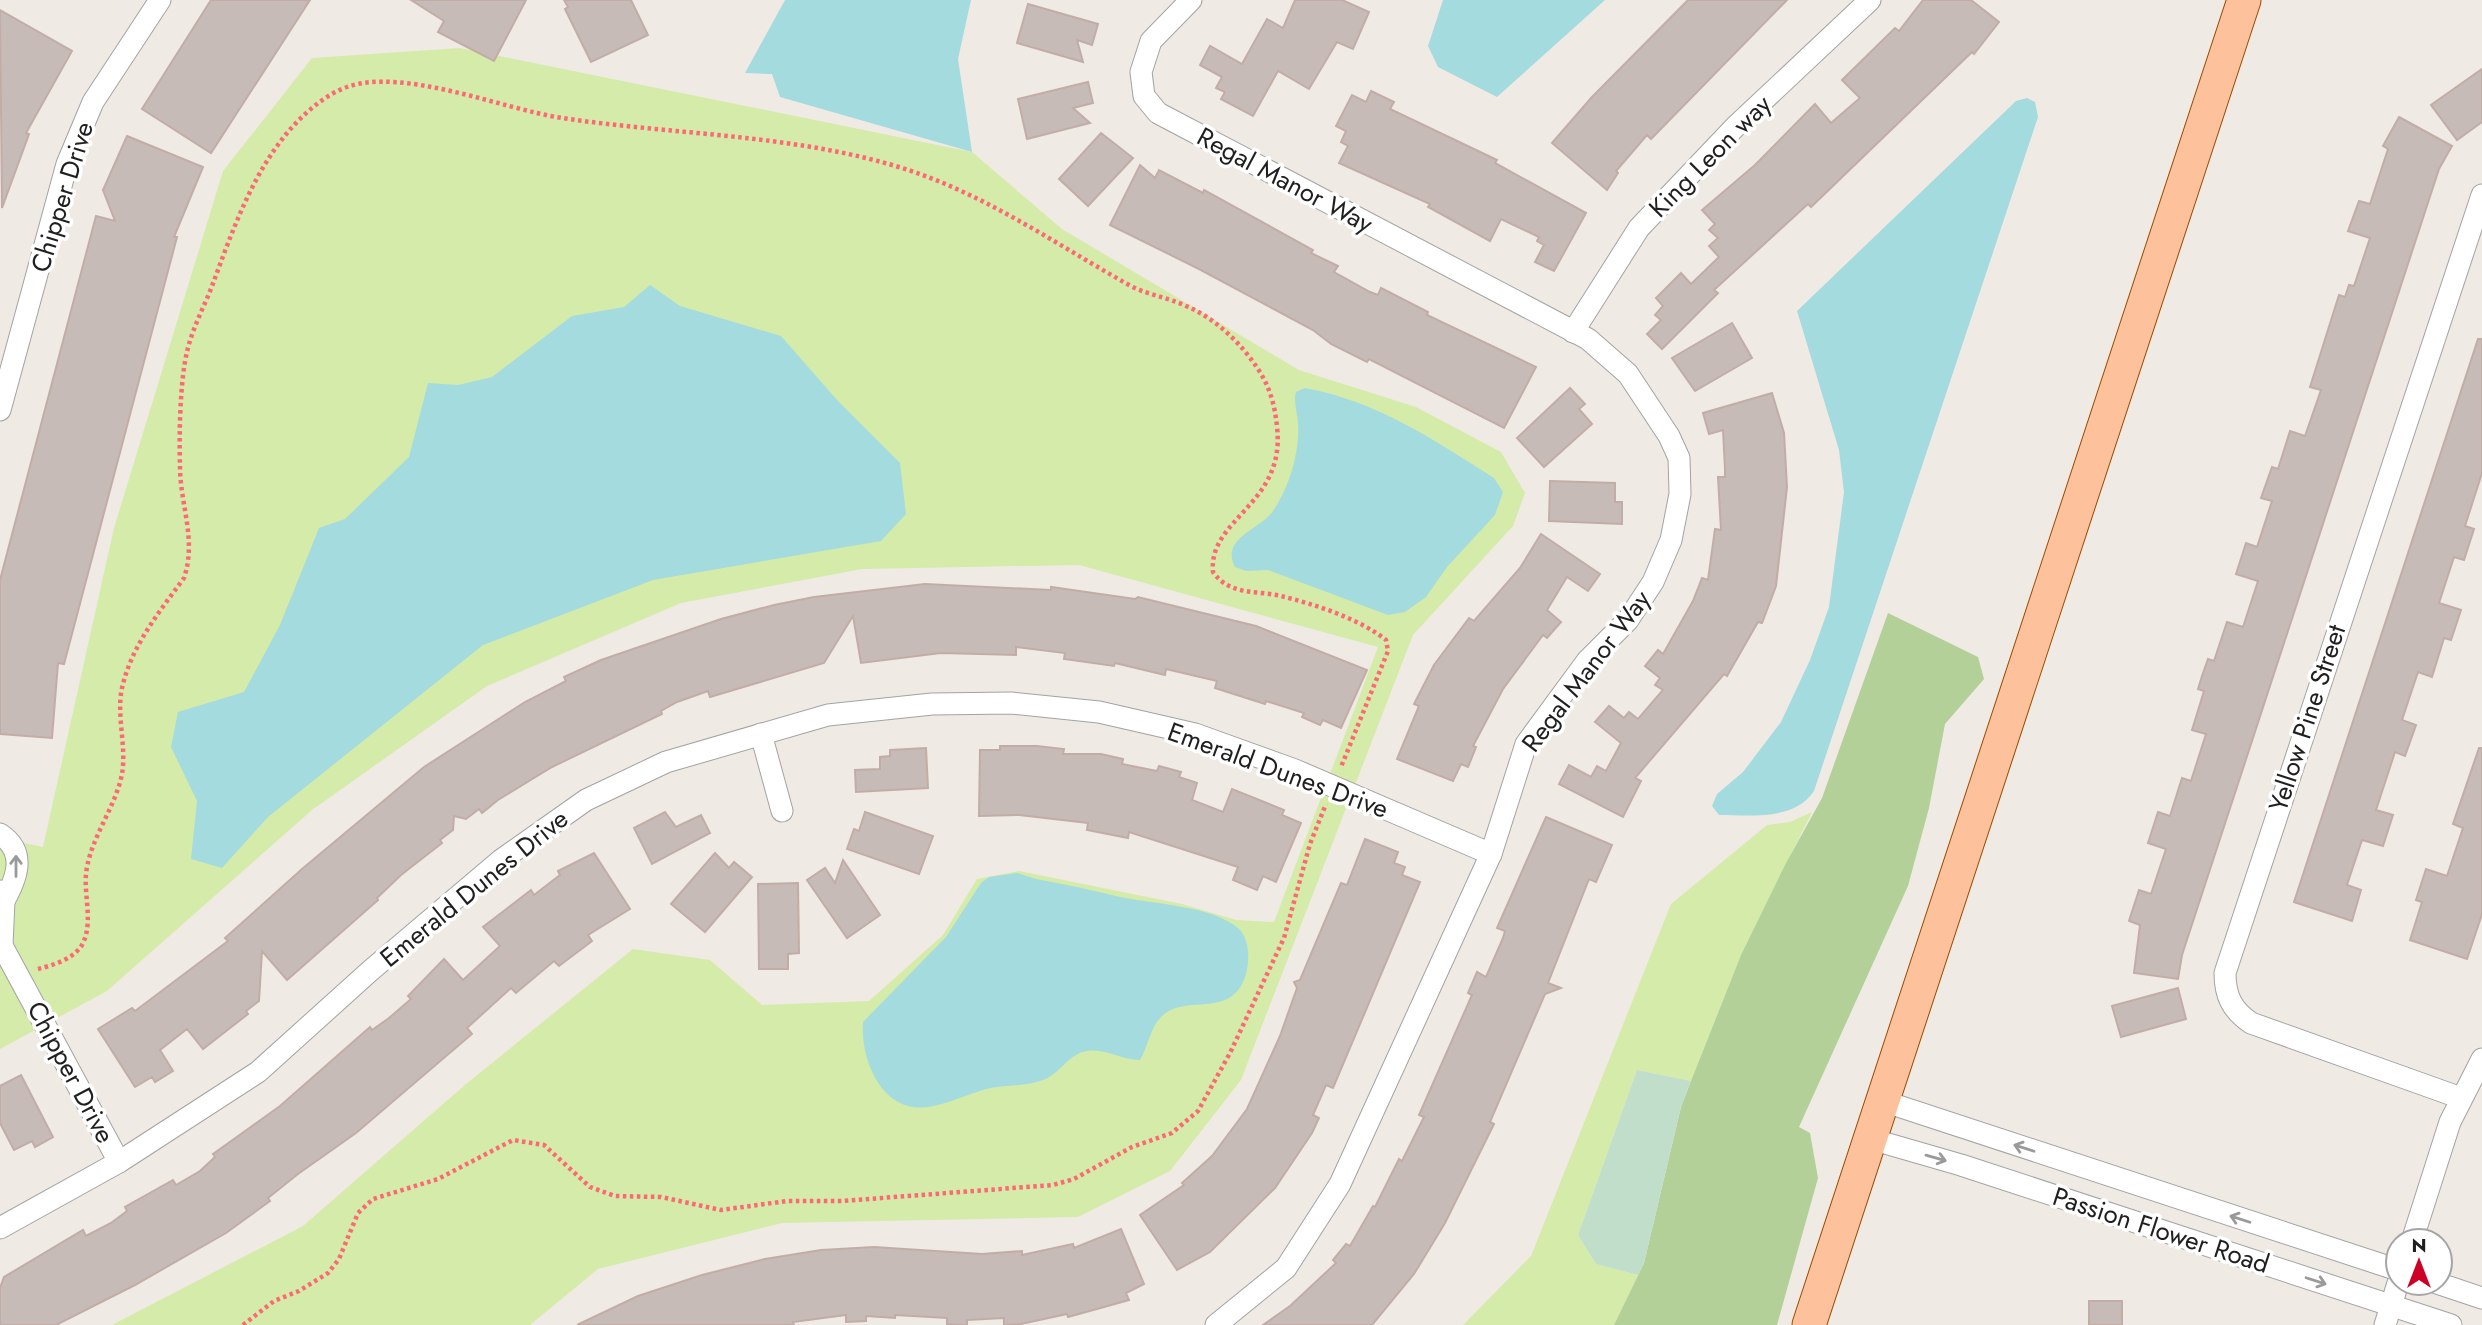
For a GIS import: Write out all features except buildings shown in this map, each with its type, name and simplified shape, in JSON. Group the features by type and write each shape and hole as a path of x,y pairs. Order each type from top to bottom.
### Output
{"main road":[{"path":"1809,1325 2244,0"}],"street":[{"name":"Chipper Drive","path":"2,398 67,164 93,102 160,0"},
{"name":"Regal Manor Way","path":"1191,0 1151,41 1140,72 1144,96 1158,113 1588,339 1628,374 1679,458 1680,494 1671,540 1647,591 1628,620 1587,661 1526,744 1491,854 1340,1184 1286,1268 1216,1325"},
{"name":"King Leon way","path":"1573,332 1639,228 1735,127 1870,0"},
{"name":"Yellow Pine Street","path":"2461,1098 2251,1023 2232,1007 2225,985 2225,973 2482,195"},
{"name":"Emerald Dunes Drive","path":"0,1228 119,1162 258,1072 370,971 501,860 586,800 666,762 828,715 932,704 1011,703 1099,712 1195,734 1333,787 1491,854"},
{"path":"761,734 782,811"},
{"name":"Chipper Drive","path":"0,834 13,846 17,857 15,881 2,896 1,943 119,1162"},
{"path":"2417,1227 2461,1098 2482,1059"},
{"name":"Passion Flower Road","path":"1883,1101 2384,1265"},
{"name":"Passion Flower Road","path":"1871,1139 2388,1315 2451,1325"},
{"path":"2454,1289 2482,1298"},
{"path":"2388,1315 2394,1297"}],"path":[{"path":"18,974 72,956 83,943 87,923 86,875 92,846 112,804 122,774 121,688 130,660 184,578 189,564 190,528 182,498 179,464 187,352 231,232 249,192 292,127 326,97 349,86 369,83 438,89 556,117 853,154 961,189 1042,232 1128,285 1152,296 1185,305 1215,322 1258,369 1270,391 1279,446 1271,477 1249,510 1214,548 1213,572 1228,587 1281,596 1327,611 1386,640 1388,650 1310,844 1284,938 1230,1054 1198,1111 1171,1133 1132,1147 1074,1179 1053,1185 842,1201 788,1201 721,1210 662,1197 615,1196 582,1181 544,1145 513,1140 438,1179 373,1199 358,1213 339,1259 328,1273 299,1291 274,1301 243,1325"}],"green space":[{"path":"460,48 972,152 1062,229 1299,370 1416,407 1501,452 1525,493 1513,526 1413,635 1241,1080 1170,1171 1078,1217 782,1223 598,1269 530,1325 112,1325 303,1226 466,1084 633,949 710,960 762,1005 869,1001 943,935 977,879 1019,871 1182,904 1236,920 1274,922 1378,647 1079,565 862,569 681,603 487,686 312,810 107,991 0,1049 0,838 43,847 114,528 223,171 312,58"},
{"path":"1888,613 1978,657 1984,679 1945,724 1929,808 1908,886 1799,1127 1810,1133 1818,1178 1777,1325 1614,1325 1644,1263 1681,1107 1691,1081 1741,955 1785,865 1822,798"},
{"path":"1812,812 1741,955 1691,1081 1637,1070 1578,1235 1596,1264 1638,1275 1614,1325 1463,1325 1531,1256 1671,904 1767,825 1790,822"},
{"path":"1637,1070 1691,1081 1681,1107 1644,1263 1638,1275 1596,1264 1578,1235"}],"water":[{"path":"785,0 971,0 958,59 972,152 780,97 772,74 745,73"},
{"path":"1443,0 1605,0 1497,97 1438,67 1428,46"},
{"path":"2027,98 2035,102 2038,117 1814,791 1805,801 1784,812 1719,815 1712,806 1717,794 1743,772 1781,722 1810,660 1829,607 1844,492 1839,450 1797,311 2016,101"},
{"path":"650,285 680,306 781,336 837,400 900,463 906,514 881,541 653,580 483,645 268,817 222,868 191,859 197,801 171,747 178,712 244,692 280,625 319,528 345,519 409,457 428,383 458,385 492,377 572,316 624,307"},
{"path":"1305,388 1356,402 1404,424 1494,478 1503,492 1495,515 1447,567 1426,597 1405,612 1388,615 1268,570 1246,571 1235,567 1232,557 1237,542 1273,511 1288,481 1298,435 1295,396 1296,392"},
{"path":"1017,873 1120,897 1198,910 1227,921 1238,928 1246,941 1248,958 1243,983 1231,997 1222,1001 1179,1007 1161,1017 1140,1060 1101,1051 1087,1051 1074,1056 1049,1077 1037,1082 990,1088 928,1107 912,1107 898,1102 886,1093 870,1067 865,1052 863,1022 946,937 981,883 989,877"}]}
